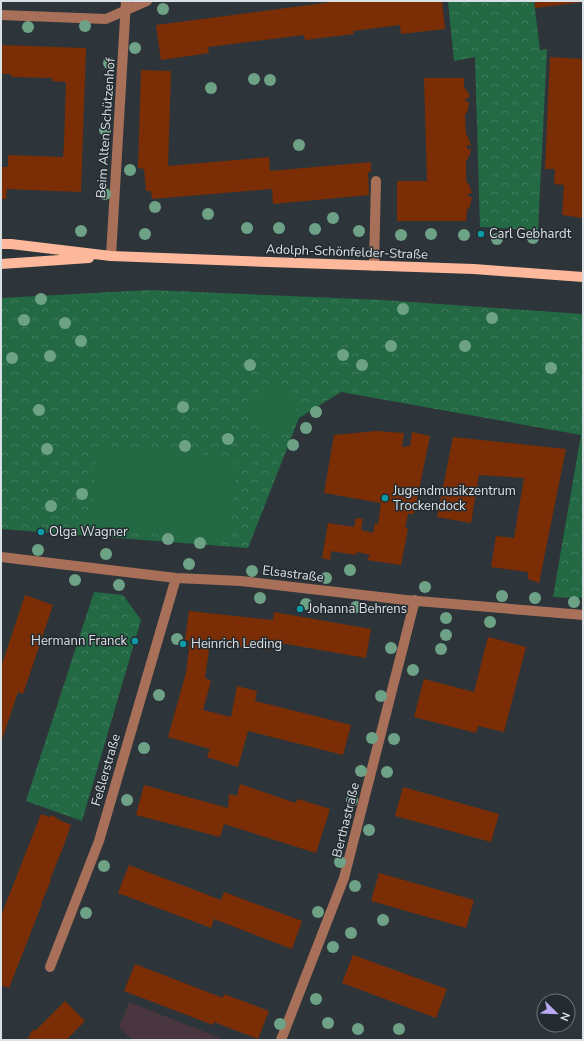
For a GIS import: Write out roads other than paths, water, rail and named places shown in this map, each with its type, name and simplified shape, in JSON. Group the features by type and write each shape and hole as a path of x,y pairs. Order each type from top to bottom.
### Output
{"main road":[{"name":"Adolph-Schönfelder-Straße","path":"1,244 111,256 489,269 583,277"},
{"name":"Adolph-Schönfelder-Straße","path":"1,264 111,256"}],"street":[{"path":"1,14 106,19 126,6 147,1"},
{"name":"Beim Alten Schützenhof","path":"111,256 126,6"},
{"path":"374,266 376,181"},
{"name":"Elsastraße","path":"2,558 176,578 242,580 415,600 583,615"},
{"name":"Feßlerstraße","path":"50,967 99,841 176,578"},
{"name":"Berthastraße","path":"281,1040 344,878 415,600"}],"place":[{"name":"Carl Gebhardt","path":"481,234"},
{"name":"Jugendmusikzentrum Trockendock","path":"385,498"},
{"name":"Olga Wagner","path":"41,532"},
{"name":"Johanna Behrens","path":"300,609"},
{"name":"Hermann Franck","path":"135,641"},
{"name":"Heinrich Leding","path":"183,644"}]}
